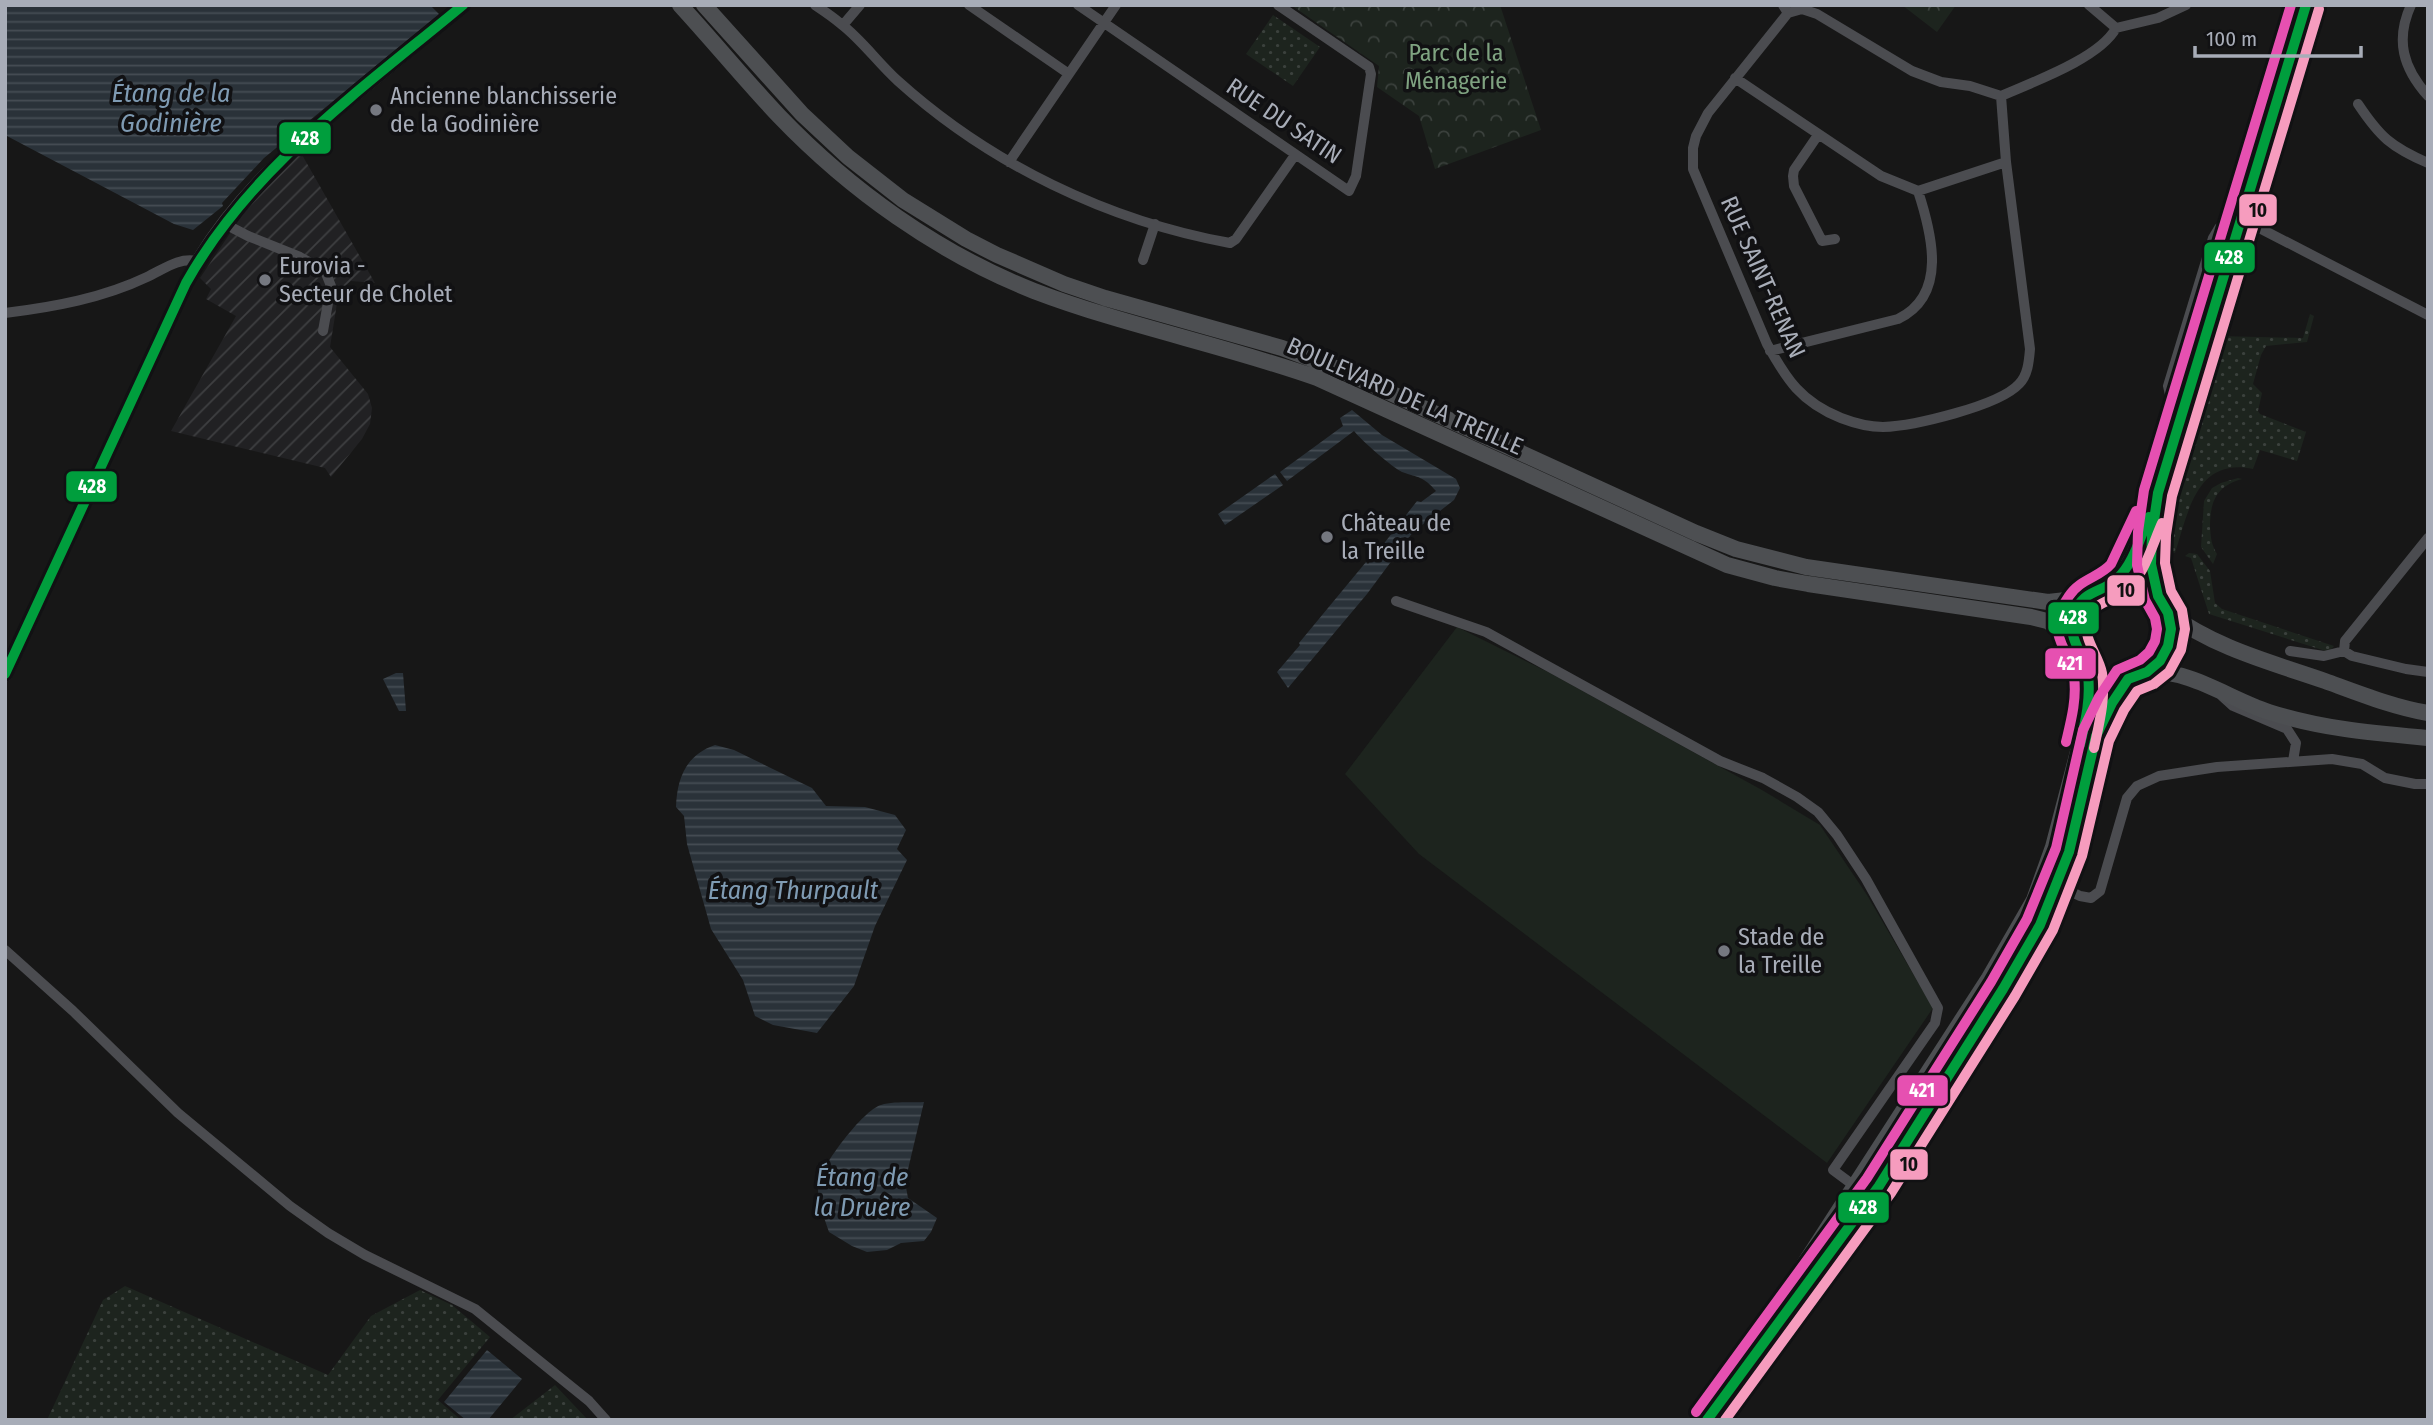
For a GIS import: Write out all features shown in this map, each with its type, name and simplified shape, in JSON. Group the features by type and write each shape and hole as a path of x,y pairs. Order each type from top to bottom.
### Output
{"main road":[{"path":"5,675 197,261 223,223 281,159 463,5"},
{"name":"BOULEVARD DE LA TREILLE","path":"680,5 779,115 836,170 902,220 968,260 1009,280 1069,304 1317,378 1727,565 1775,578 2031,617 2047,621 2072,636"},
{"name":"BOULEVARD DE LA TREILLE","path":"704,5 802,114 848,156 903,200 966,239 1064,284 1282,348 1338,369 1736,549 1776,561 1831,571 2048,602 2084,598"},
{"path":"2116,581 2132,557 2158,493 2306,5"},
{"path":"2085,664 2100,673 2128,679 2147,672 2160,661 2168,646 2171,629 2168,612 2158,596 2151,564 2158,493"},
{"path":"1706,1420 1989,978 2034,900 2053,847 2086,721 2089,696 2085,664 2072,636 2074,616 2084,598 2116,581 2129,582 2158,596"},
{"path":"2168,612 2204,638 2235,651 2375,699 2428,713"},
{"path":"2147,672 2176,674 2268,712 2325,727 2428,738"},
{"path":"1706,1420 1879,1186 2003,989 2040,925 2069,852 2096,736 2112,703 2128,679"}],"street":[{"path":"815,5 843,25 898,81 963,132 1009,162 1069,193 1155,224 1230,243 1236,239 1295,155"},
{"path":"843,25 860,5"},
{"path":"969,5 1069,74"},
{"name":"RUE DU SATIN","path":"1078,5 1349,191 1356,176 1371,74 1369,67 1278,5"},
{"path":"1009,162 1116,5"},
{"path":"2089,5 2116,28"},
{"path":"1786,9 1802,9 1817,14 1913,71 1941,82 1970,86 2001,96 2100,47 2110,39 2116,28 2158,18 2186,5"},
{"path":"2411,5 2403,30 2405,61 2409,73 2428,96"},
{"name":"RUE SAINT-RENAN","path":"1786,9 1708,113 1696,136 1693,169 1770,351 1804,398 1830,413 1866,425 1894,426 1990,402 2021,382 2028,368 2030,349 2006,162 2001,96"},
{"path":"1735,78 1881,176 1918,191 2006,162"},
{"path":"2358,104 2376,131 2391,144 2428,163"},
{"path":"1818,135 1794,170 1794,186 1822,241 1835,239"},
{"path":"1770,351 1898,319 1918,305 1930,287 1933,263 1918,191"},
{"path":"2184,408 2170,394 2168,386 2213,239 2219,228 2241,218 2428,315"},
{"path":"223,223 325,271 331,285 323,331"},
{"path":"1143,260 1155,224"},
{"path":"5,313 41,309 93,297 143,279 185,258 197,261"},
{"path":"2344,652 2345,641 2428,538"},
{"path":"1396,601 1486,632 1720,761 1790,791 1818,813 1837,835 1866,879 1938,1008 1935,1023 1833,1170 1864,1193 1879,1186"},
{"path":"2290,651 2324,656 2344,652 2406,669 2428,672"},
{"path":"2216,691 2233,706 2287,729 2296,743 2293,761"},
{"path":"2057,885 2080,897 2091,898 2099,891 2127,799 2137,786 2160,776 2217,767 2332,759 2362,764 2385,778 2428,784"},
{"path":"5,950 73,1011 178,1113 290,1206 328,1234 365,1255 475,1308 589,1401 606,1420"}],"shaded area":[{"path":"301,153 375,283 351,281 339,291 330,347 368,394 372,408 370,424 362,439 331,477 325,468 171,431 236,316 206,299 211,289 200,278 247,208"}],"green space":[{"name":"Parc de la Ménagerie","path":"1291,5 1500,5 1541,130 1435,169 1419,116 1377,87 1379,66"},
{"path":"1902,5 1956,5 1937,32"},
{"path":"1273,15 1320,47 1293,86 1246,54"},
{"path":"2310,314 2314,316 2307,342 2266,346 2253,384 2262,393 2258,411 2260,414 2306,432 2297,461 2260,450 2253,469 2234,468 2219,471 2207,480 2190,506 2175,553 2168,551 2163,541 2185,480 2182,459 2218,336 2303,338"},
{"path":"2238,478 2242,479 2226,486 2213,503 2210,527 2212,544 2217,554 2213,564 2201,547 2204,501 2212,488"},
{"path":"2189,553 2197,554 2210,571 2215,603 2222,609 2334,646 2329,652 2209,614 2191,558 2185,556"},
{"name":"Stade de la Treille","path":"1457,627 1550,673 1820,825 1867,895 1933,1008 1827,1163 1419,854 1345,774"},
{"path":"125,1286 328,1375 371,1316 420,1290 452,1305 490,1337 438,1400 461,1420 47,1420 103,1300"},
{"path":"555,1385 588,1420 510,1420"}],"water":[{"name":"Étang de la Godinière","path":"5,5 430,5 439,14 264,158 222,203 223,206 193,230 174,224 5,135"},
{"path":"1352,410 1382,435 1456,479 1460,488 1454,500 1413,532 1367,594 1288,688 1277,672 1417,501 1421,502 1436,491 1424,480 1391,465 1354,431 1287,481 1280,472 1343,426 1340,418"},
{"path":"1275,474 1283,485 1225,525 1218,514"},
{"path":"403,673 406,711 399,711 383,679"},
{"name":"Étang Thurpault","path":"715,745 734,750 812,788 826,806 865,807 895,815 906,830 897,849 907,860 875,926 854,986 817,1033 773,1025 755,1016 743,980 711,929 687,844 684,816 676,807 678,786 690,761"},
{"name":"Étang de la Druère","path":"924,1102 905,1182 908,1198 937,1218 931,1232 924,1241 901,1243 887,1250 867,1252 829,1232 818,1184 835,1152 854,1127 873,1109 891,1103"},
{"path":"487,1350 522,1379 488,1420 466,1420 444,1402"}],"transit line":[{"name":"428","path":"5,674 186,283 212,241 243,202 311,132 463,5"},
{"name":"421","path":"1696,1412 1867,1178 1991,982 2027,919 2056,848 2083,730 2099,697 2117,670 2140,660 2149,652 2155,641 2155,618 2145,600 2137,565 2144,490 2291,5"},
{"name":"428","path":"1707,1420 1879,1186 2003,989 2040,925 2069,852 2096,736 2112,703 2128,679 2147,672 2160,661 2168,646 2171,629 2168,613 2158,596 2151,564 2158,493 2306,5"},
{"name":"10","path":"1725,1420 1891,1193 2015,996 2053,930 2082,856 2109,741 2137,691 2154,684 2169,672 2181,650 2185,629 2182,610 2171,591 2165,563 2172,496 2319,9"},
{"name":"421","path":"2066,742 2075,685 2071,666 2057,630 2061,609 2074,590 2111,564 2136,511"},
{"name":"428","path":"2080,745 2089,685 2086,668 2072,632 2074,615 2082,600 2123,573 2149,517"},
{"name":"10","path":"2094,748 2103,682 2087,635 2087,622 2096,607 2123,593 2137,579 2162,523"}],"place":[{"name":"Ancienne blanchisserie de la Godinière","path":"376,110"},
{"name":"Eurovia - Secteur de Cholet","path":"265,280"},
{"name":"Château de la Treille","path":"1327,537"},
{"name":"Stade de la Treille","path":"1724,951"}]}
